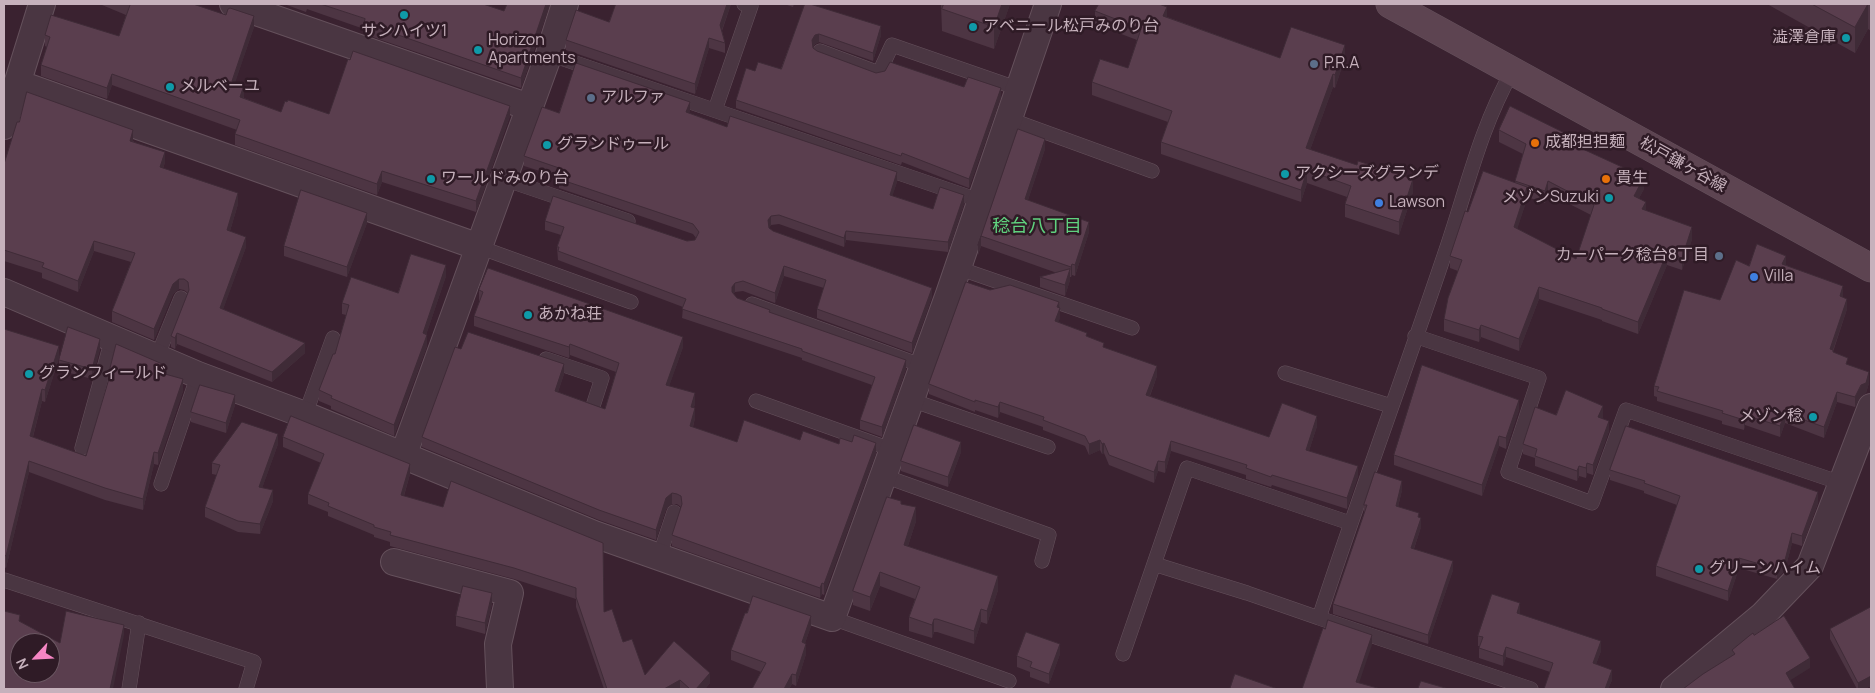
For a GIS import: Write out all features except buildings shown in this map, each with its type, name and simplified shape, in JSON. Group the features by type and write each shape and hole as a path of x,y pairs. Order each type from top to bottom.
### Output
{"main road":[{"name":"松戸鎌ヶ谷線","path":"1390,4 1871,268"}],"street":[{"path":"4,126 42,4"},
{"path":"234,4 529,106"},
{"path":"403,456 455,328 479,247 565,4"},
{"path":"4,292 198,375 594,534 832,618 923,366 944,293 958,268 1048,4"},
{"path":"17,83 479,247"},
{"path":"1674,689 1763,615 1810,566 1871,407"},
{"path":"394,562 510,593 498,644 500,689"}],"lane":[{"path":"715,110 751,6 744,4"},
{"path":"820,51 878,73 892,46 1018,89"},
{"path":"548,54 981,201"},
{"path":"1319,618 1350,523 1445,253 1487,122 1512,72"},
{"path":"1009,119 1152,171"},
{"path":"504,179 643,226"},
{"path":"479,247 631,302"},
{"path":"958,268 1132,328"},
{"path":"157,357 181,298"},
{"path":"740,299 923,366"},
{"path":"1415,336 1539,378 1508,472 1592,503 1626,410 1841,483"},
{"path":"304,416 333,338"},
{"path":"82,448 112,339"},
{"path":"532,354 602,378 592,406"},
{"path":"1285,373 1391,406"},
{"path":"161,484 198,375"},
{"path":"911,400 1048,446"},
{"path":"756,401 893,450"},
{"path":"1123,654 1187,468 1350,523"},
{"path":"884,476 1049,535 1042,561"},
{"path":"659,557 674,512"},
{"path":"1154,564 1248,593 1531,689"},
{"path":"4,580 254,662 246,689"},
{"path":"832,618 1010,681"},
{"path":"128,689 139,623"}],"place":[{"name":"サンハイツ1","path":"404,15"},
{"name":"アベニール松戸みのり台","path":"973,27"},
{"name":"澁澤倉庫","path":"1846,38"},
{"name":"Horizon Apartments","path":"478,50"},
{"name":"P.R.A","path":"1314,64"},
{"name":"メルベーユ","path":"170,87"},
{"name":"アルファ","path":"591,98"},
{"name":"成都担担麺","path":"1535,143"},
{"name":"グランドゥール","path":"547,145"},
{"name":"アクシーズグランデ","path":"1285,174"},
{"name":"ワールドみのり台","path":"431,179"},
{"name":"貴生","path":"1606,179"},
{"name":"メゾンSuzuki","path":"1609,198"},
{"name":"Lawson","path":"1379,203"},
{"name":"カーパーク稔台8丁目","path":"1719,256"},
{"name":"Villa","path":"1754,277"},
{"name":"あかね荘","path":"528,315"},
{"name":"グランフィールド","path":"29,374"},
{"name":"メゾン稔","path":"1813,417"},
{"name":"グリーンハイム","path":"1699,569"}],"district":[{"name":"稔台八丁目","path":"1037,227"}]}
